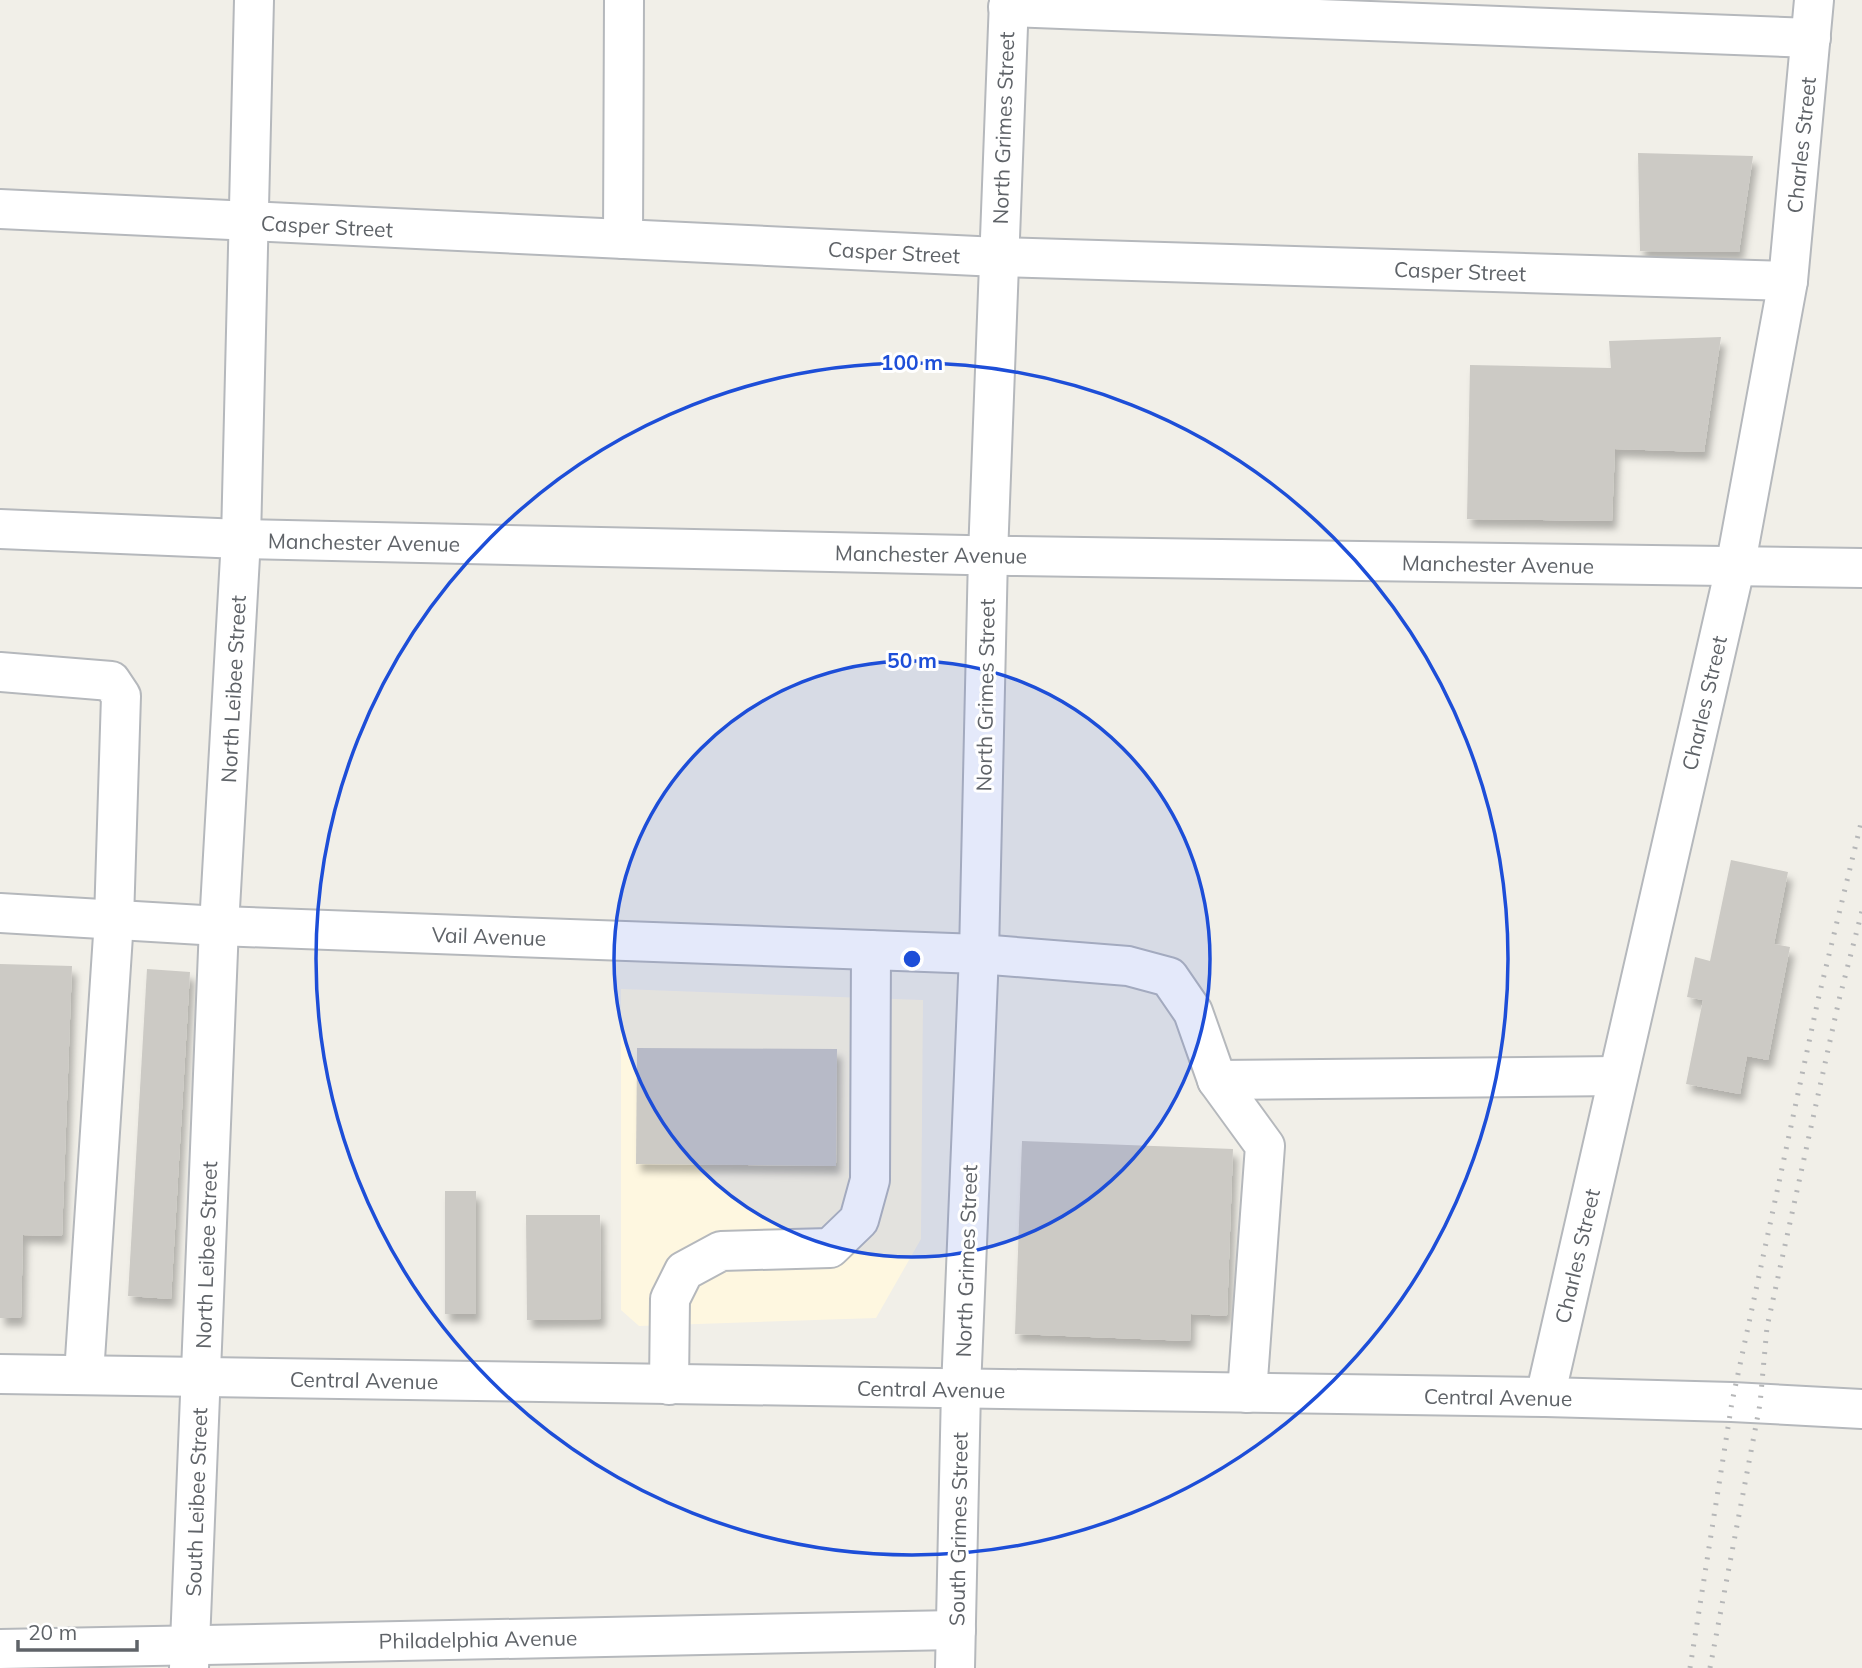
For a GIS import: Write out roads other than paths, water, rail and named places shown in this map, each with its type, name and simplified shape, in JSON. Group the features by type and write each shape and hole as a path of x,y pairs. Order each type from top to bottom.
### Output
{"street":[{"name":"North Leibee Street","path":"201,1377 219,926 241,539 254,0"},
{"path":"623,239 624,0"},
{"name":"Charles Street","path":"1545,1397 1735,568 1788,281 1814,0"},
{"path":"1009,4 1811,38"},
{"name":"North Grimes Street","path":"961,1389 979,954 988,555 1009,4"},
{"name":"Casper Street","path":"0,209 998,257 1788,281"},
{"name":"Manchester Avenue","path":"0,529 241,539 988,555 1862,568"},
{"path":"0,673 111,681 121,696 114,920 84,1374"},
{"name":"Vail Avenue","path":"0,913 219,926 979,954 1128,966 1169,976 1193,1012 1217,1080 1265,1146 1247,1393"},
{"path":"669,1385 670,1299 684,1271 721,1251 830,1248 859,1220 870,1180 871,950"},
{"path":"1217,1080 1618,1076"},
{"name":"Central Avenue","path":"0,1374 1545,1397 1862,1409"},
{"name":"South Leibee Street","path":"190,1656 201,1377"},
{"name":"South Grimes Street","path":"955,1668 961,1389"},
{"name":"Philadelphia Avenue","path":"0,1649 190,1656 956,1630"}],"railway":[{"path":"1690,1668 1732,1402 1818,1000 1862,819"},
{"path":"1710,1668 1760,1404 1767,1327 1839,1000 1862,911"}]}
